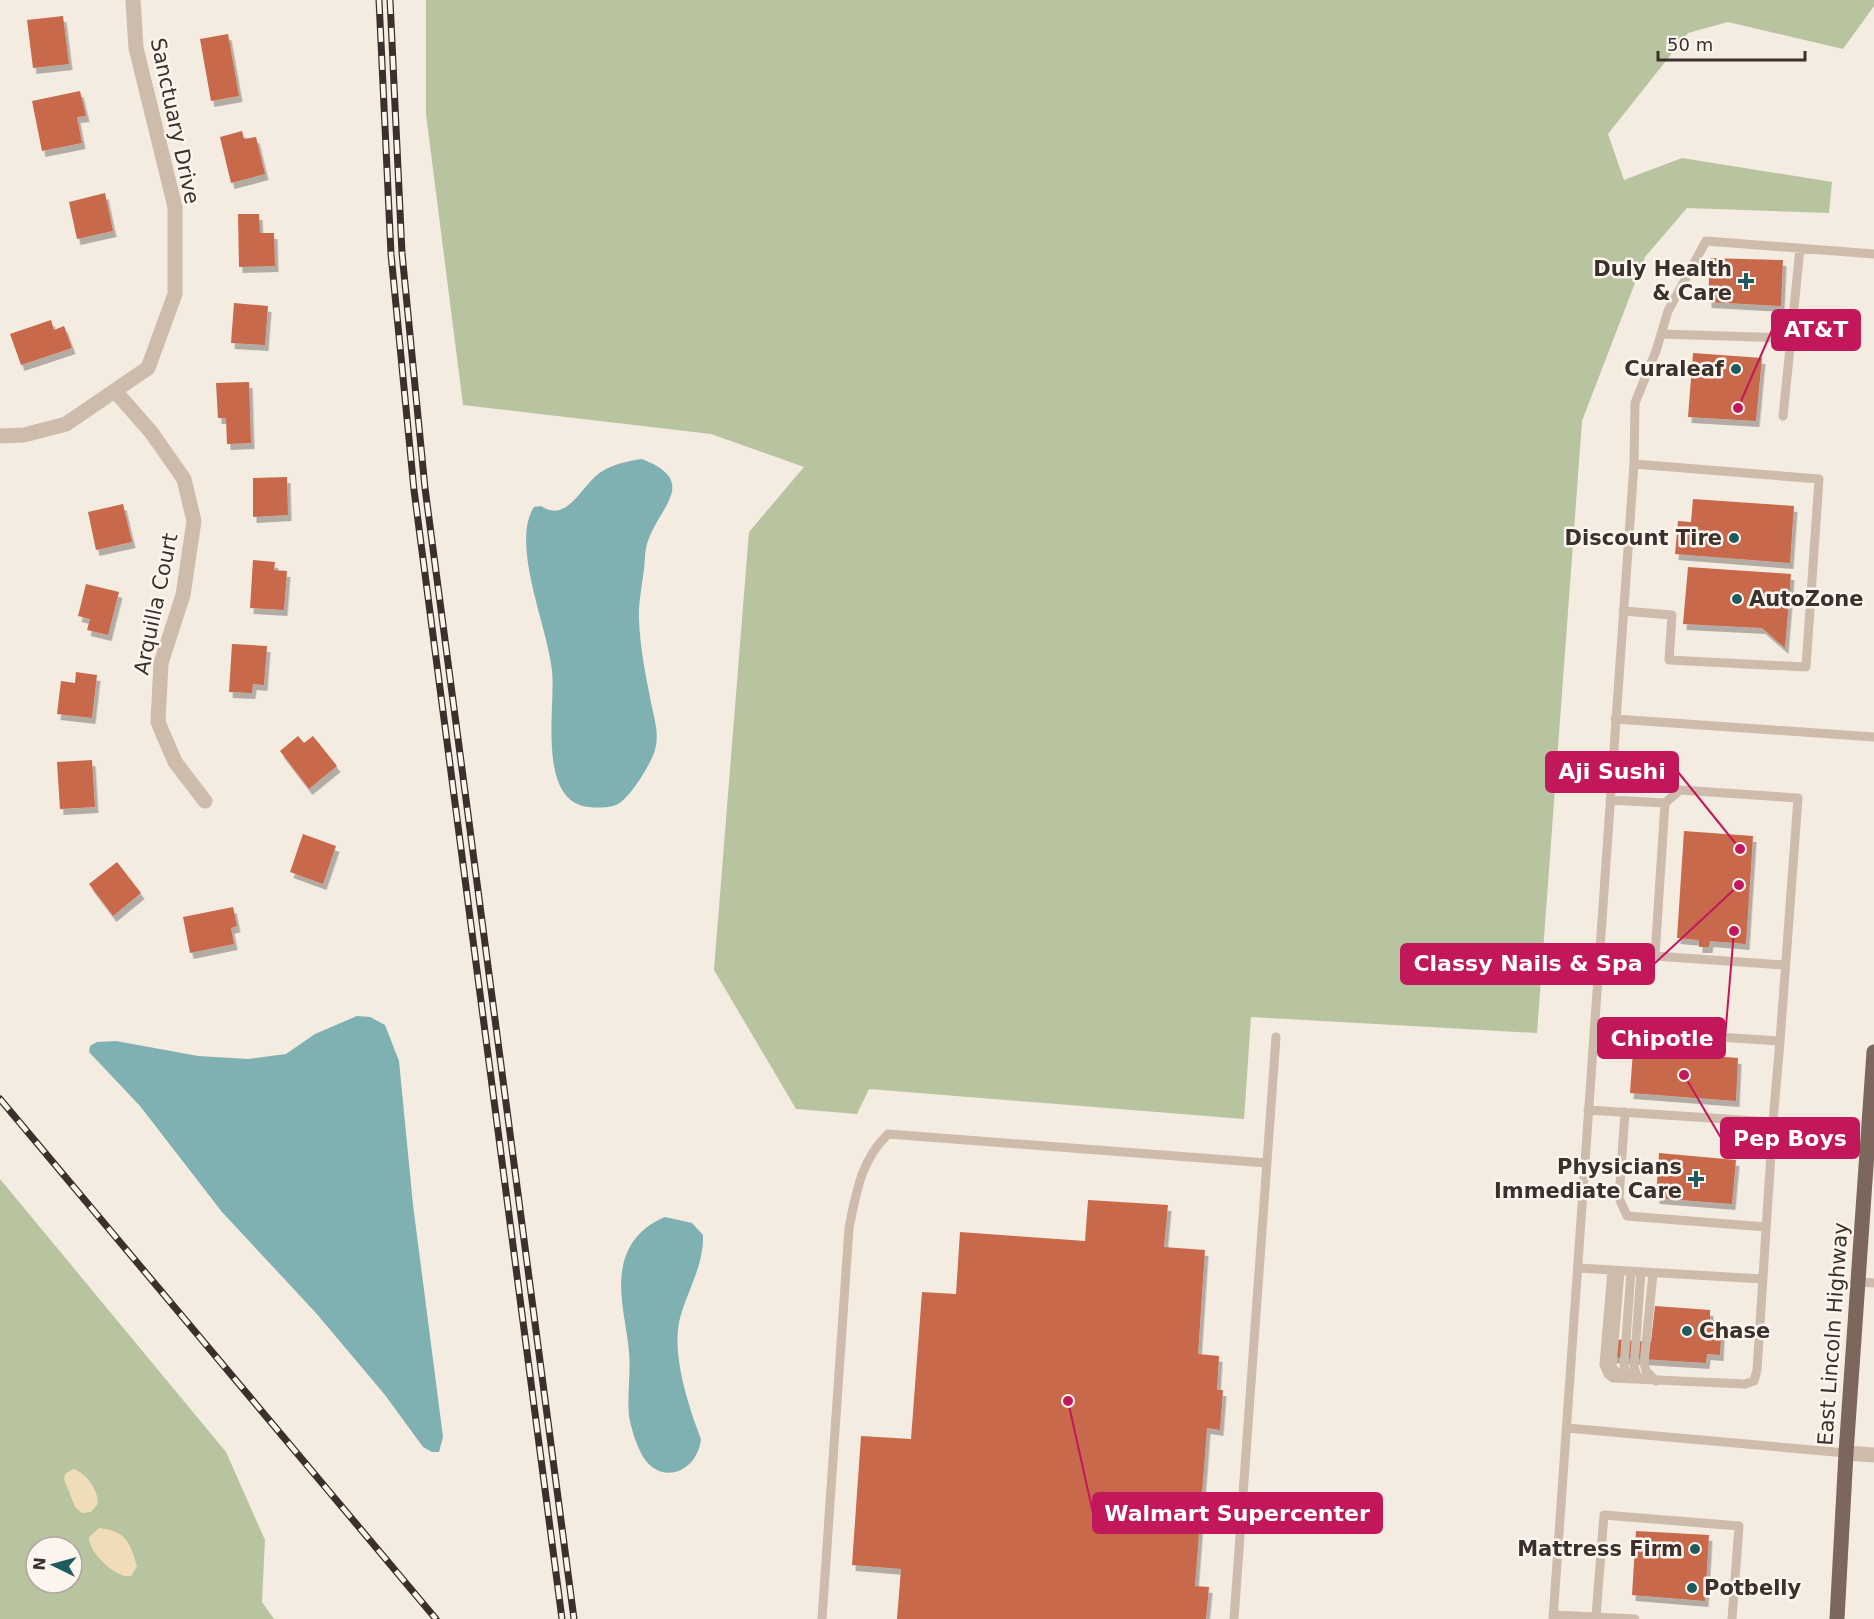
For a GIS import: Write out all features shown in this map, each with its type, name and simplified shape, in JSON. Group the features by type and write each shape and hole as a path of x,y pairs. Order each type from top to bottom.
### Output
{"main road":[{"name":"East Lincoln Highway","path":"1837,1619 1846,1453 1866,1282 1874,1052"}],"street":[{"name":"Sanctuary Drive","path":"0,436 24,435 66,424 147,368 175,294 175,207 136,48 133,0"},
{"name":"Arquilla Court","path":"115,392 151,432 183,479 194,521 183,595 161,663 158,722 174,762 205,801"},
{"path":"1846,1453 1874,1455"}],"lane":[{"path":"1635,1619 1596,1616 1553,1617 1634,464 1635,403 1668,311 1706,241 1874,254"},
{"path":"1783,416 1800,248"},
{"path":"1661,334 1791,338"},
{"path":"1623,611 1672,615 1669,660 1806,667 1819,479 1634,464"},
{"path":"1615,719 1874,737"},
{"path":"1610,800 1665,803 1680,790 1798,798 1757,1370 1754,1380 1745,1384 1656,1381 1627,1379 1608,1374 1604,1365 1616,1271"},
{"path":"1665,803 1655,956 1785,965"},
{"path":"1594,1029 1780,1041"},
{"path":"1234,1619 1276,1037"},
{"path":"1588,1110 1773,1122"},
{"path":"1625,1112 1619,1198 1627,1216 1766,1227"},
{"path":"822,1619 849,1228 855,1195 873,1149 888,1134 1267,1163"},
{"path":"1578,1268 1762,1279"},
{"path":"1627,1379 1624,1365 1636,1272"},
{"path":"1636,1272 1634,1367 1637,1376 1644,1380"},
{"path":"1653,1273 1644,1363 1646,1371 1656,1381"},
{"path":"1567,1428 1846,1453"},
{"path":"1596,1616 1604,1515 1739,1526 1732,1619"}],"green space":[{"path":"426,0 1874,0 1874,6 1843,49 1728,22 1688,33 1608,134 1624,180 1682,158 1832,182 1829,213 1687,208 1645,257 1582,421 1537,1033 1251,1017 1244,1119 869,1089 857,1114 796,1109 714,970 749,532 804,467 711,434 463,405 426,114"},
{"path":"0,1179 226,1452 265,1540 262,1602 274,1619 0,1619"}],"sand":[{"path":"73,1469 91,1483 97,1495 97,1505 91,1512 82,1513 75,1507 64,1479 65,1474"},
{"path":"99,1528 116,1532 126,1540 137,1566 131,1576 118,1574 104,1564 93,1550 89,1537"}],"water":[{"path":"642,459 661,469 670,479 672,490 669,501 648,541 639,605 642,649 657,736 655,750 633,789 621,802 609,807 589,807 572,801 561,789 555,771 551,728 552,671 528,564 526,542 528,523 534,507 541,506 559,510 567,507 601,472 621,463"},
{"path":"357,1016 370,1017 385,1025 399,1061 413,1205 443,1437 439,1452 432,1452 423,1447 385,1395 316,1313 222,1212 140,1106 89,1052 90,1046 97,1042 116,1041 198,1056 248,1059 286,1054 315,1034"},
{"path":"665,1217 692,1223 703,1235 703,1246 695,1277 683,1307 678,1332 682,1379 701,1439 692,1461 675,1472 665,1473 647,1462 638,1447 631,1425 629,1352 621,1276 625,1257 633,1242 643,1230"}],"building":[{"path":"63,16 69,64 33,68 27,20"},
{"path":"228,34 239,96 211,101 200,39"},
{"path":"80,91 86,116 77,117 82,143 42,151 32,101"},
{"path":"242,131 244,139 256,137 265,174 231,183 220,137"},
{"path":"105,193 113,231 77,239 69,202"},
{"path":"238,214 259,214 260,233 274,233 275,266 239,267"},
{"name":"Duly Health & Care","path":"1710,258 1783,260 1781,306 1708,302"},
{"path":"234,303 268,306 265,345 231,343"},
{"path":"51,320 54,330 64,326 72,348 21,365 10,334"},
{"path":"1693,353 1762,358 1756,421 1688,417"},
{"path":"249,382 251,443 227,444 226,418 218,418 216,383"},
{"path":"287,477 288,515 253,517 253,478"},
{"name":"Discount Tire","path":"1693,499 1794,506 1790,563 1675,554 1678,521 1691,522"},
{"path":"123,504 132,542 96,550 88,512"},
{"path":"253,560 275,562 274,570 287,571 284,610 250,608"},
{"name":"AutoZone","path":"1688,567 1791,574 1785,648 1762,628 1683,624"},
{"path":"86,584 119,592 108,635 87,630 90,619 78,616"},
{"path":"232,644 267,646 264,685 253,684 252,693 229,692"},
{"path":"76,672 97,675 92,718 57,714 61,681 75,683"},
{"path":"298,736 304,743 313,736 337,766 309,789 280,751"},
{"path":"92,760 95,807 60,809 57,762"},
{"path":"1684,831 1753,836 1746,944 1710,941 1709,947 1699,947 1699,940 1677,938"},
{"path":"303,834 336,846 323,884 290,872"},
{"path":"117,862 141,893 113,916 89,884"},
{"path":"233,907 237,926 231,928 234,944 190,953 183,917"},
{"path":"1633,1050 1738,1058 1736,1101 1630,1093"},
{"name":"Physicians Immediate Care","path":"1659,1153 1736,1160 1732,1204 1656,1198"},
{"path":"1088,1200 1168,1205 1164,1247 1205,1250 1198,1354 1219,1356 1217,1390 1223,1390 1220,1430 1207,1428 1195,1586 1209,1587 1206,1619 897,1619 901,1569 852,1565 861,1436 911,1439 922,1292 956,1294 960,1232 1085,1241"},
{"name":"Chase","path":"1655,1306 1710,1310 1710,1320 1722,1321 1720,1355 1707,1354 1706,1363 1609,1357 1610,1339 1651,1342"},
{"path":"1636,1531 1709,1535 1705,1601 1632,1595"}],"railway":[{"path":"379,0 391,254 414,490 562,1619"},
{"path":"390,0 402,253 425,488 574,1619"},
{"path":"0,1099 436,1619"}],"place":[{"name":"Duly Health & Care","path":"1746,281"},
{"name":"Curaleaf","path":"1736,369"},
{"name":"AT&T","path":"1738,408"},
{"name":"Discount Tire","path":"1734,538"},
{"name":"AutoZone","path":"1737,599"},
{"name":"Aji Sushi","path":"1740,849"},
{"name":"Classy Nails & Spa","path":"1739,885"},
{"name":"Chipotle","path":"1734,931"},
{"name":"Pep Boys","path":"1684,1075"},
{"name":"Physicians Immediate Care","path":"1696,1179"},
{"name":"Chase","path":"1687,1331"},
{"name":"Walmart Supercenter","path":"1068,1401"},
{"name":"Mattress Firm","path":"1695,1549"},
{"name":"Potbelly","path":"1692,1588"}]}
